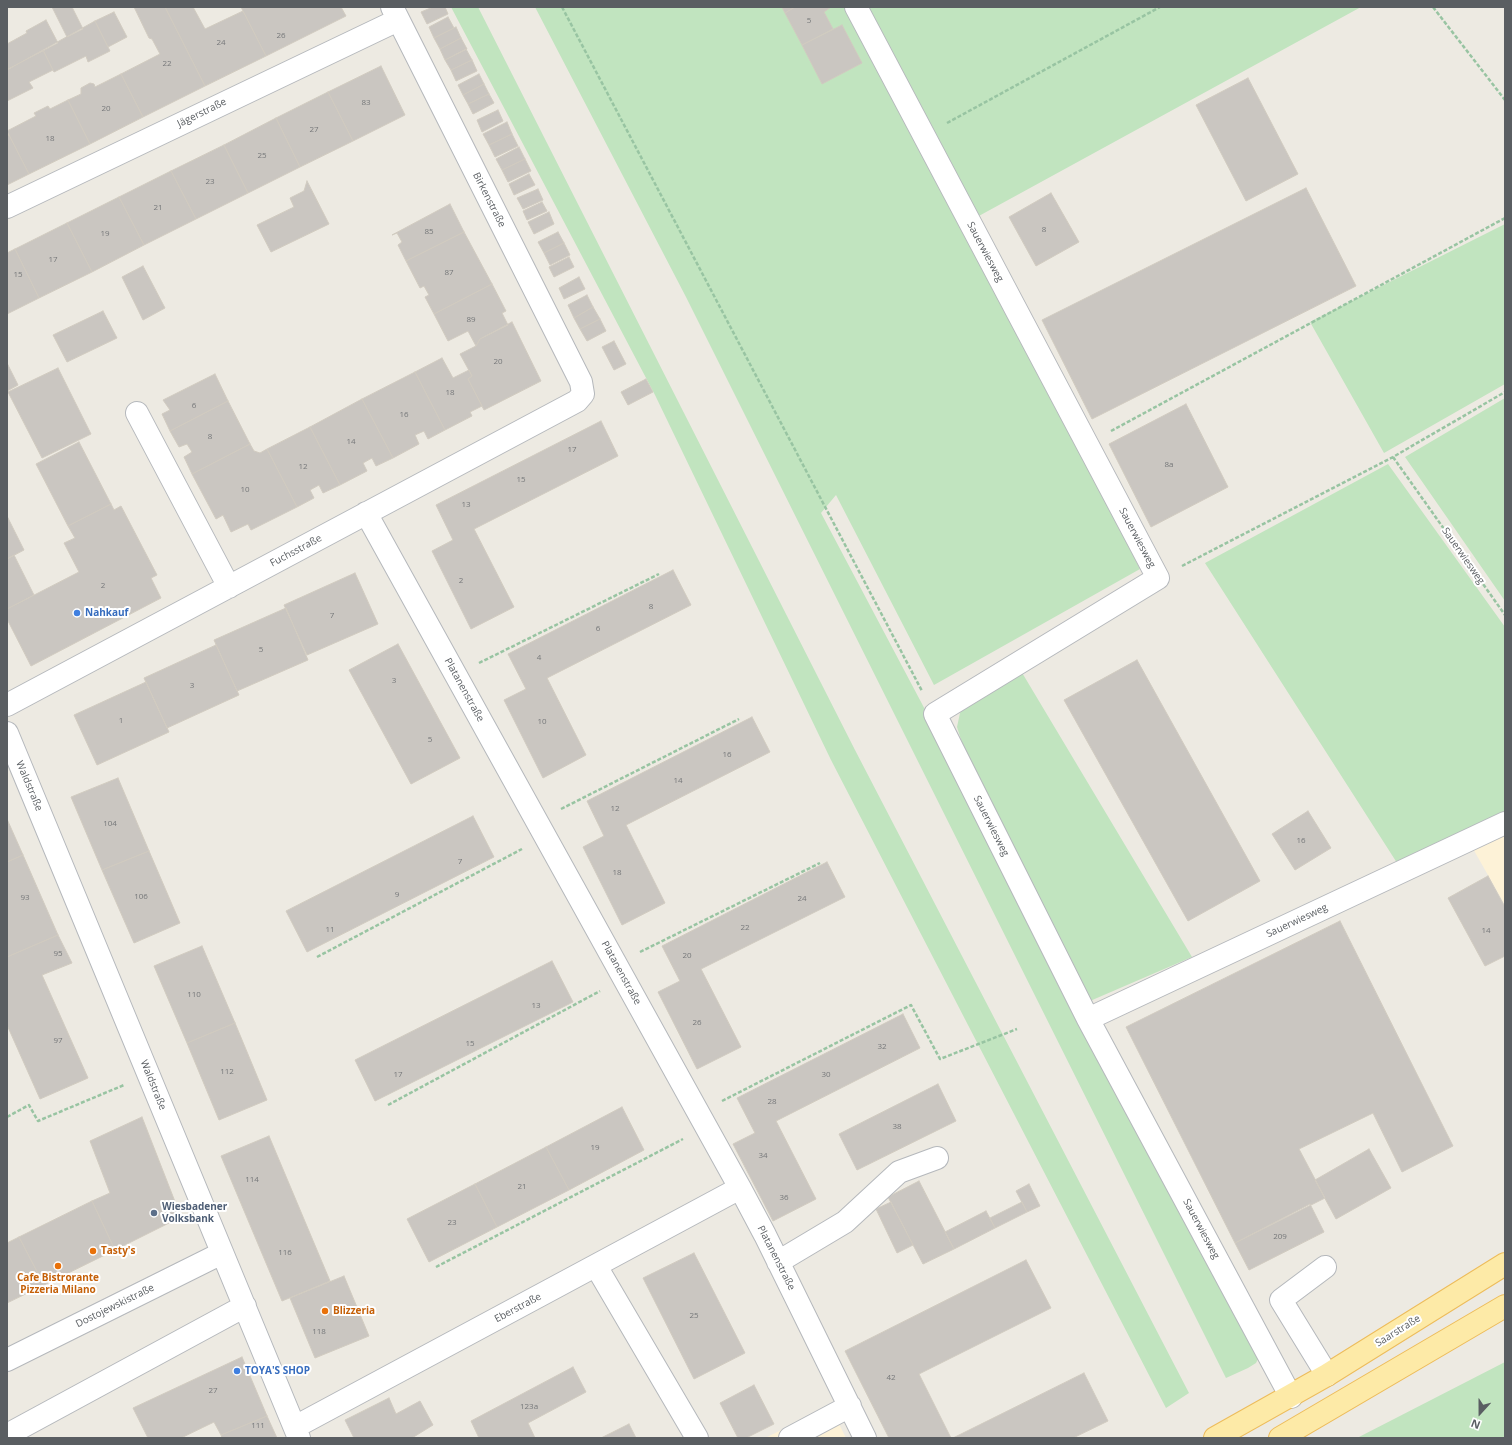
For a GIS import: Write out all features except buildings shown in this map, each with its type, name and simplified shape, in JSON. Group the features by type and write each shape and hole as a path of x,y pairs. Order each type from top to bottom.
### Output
{"main road":[{"name":"Saarstraße","path":"1215,1438 1327,1375 1505,1264"},
{"path":"1280,1438 1505,1306"}],"street":[{"name":"Sauerwiesweg","path":"856,7 1158,578 935,714 1088,1019 1291,1396"},
{"name":"Jägerstraße","path":"7,207 395,14"},
{"name":"Birkenstraße","path":"395,14 581,382 582,394"},
{"name":"Fuchsstraße","path":"7,705 576,401 582,394"},
{"path":"137,413 229,587"},
{"name":"Platanenstraße","path":"366,513 740,1188 865,1438"},
{"name":"Waldstraße","path":"7,733 297,1433"},
{"name":"Sauerwiesweg","path":"1088,1019 1505,823"},
{"path":"778,1262 845,1222 899,1172 937,1158"},
{"name":"Eberstraße","path":"297,1433 596,1266 740,1188"},
{"name":"Dostojewskistraße","path":"7,1360 222,1253"},
{"path":"596,1266 697,1438"},
{"path":"1325,1267 1281,1300 1327,1375"},
{"path":"7,1435 244,1306"},
{"path":"790,1438 850,1406"}],"path":[{"path":"562,7 935,714"},
{"path":"924,136 1160,7"},
{"path":"1433,7 1505,100"},
{"path":"1087,444 1505,218"},
{"path":"1194,560 1393,457 1505,392"},
{"name":"Sauerwiesweg","path":"1393,457 1505,615"},
{"path":"456,674 659,574"},
{"path":"317,957 541,829 739,719"},
{"path":"388,1105 620,971 820,863"},
{"path":"436,1266 910,1005 940,1059 1017,1029"},
{"path":"7,1117 30,1105 38,1121 149,1075"}],"shaded area":[{"path":"1505,831 1505,905 1472,847"},
{"path":"830,1406 846,1438 765,1438"}],"green space":[{"path":"451,7 478,7 855,750 1189,1393 1166,1408 831,760 655,395"},
{"path":"535,7 853,7 1140,569 934,685 836,495 821,513 930,719 1061,991 1253,1339 1260,1355 1256,1363 1248,1368 1226,1378 686,297"},
{"path":"866,7 1361,7 977,217"},
{"path":"1505,224 1505,384 1384,453 1310,322"},
{"path":"1505,398 1505,601 1405,457"},
{"path":"1388,464 1505,627 1505,814 1399,866 1205,563"},
{"path":"1021,671 1192,957 1090,1001 962,743 957,727 960,713 964,705"},
{"path":"1505,1362 1505,1438 1357,1438"}],"place":[{"name":"Nahkauf","path":"77,613"},
{"name":"Wiesbadener Volksbank","path":"154,1213"},
{"name":"Tasty's","path":"93,1251"},
{"name":"Cafe Bistrorante Pizzeria Milano","path":"58,1266"},
{"name":"Blizzeria","path":"325,1311"},
{"name":"TOYA'S SHOP","path":"237,1371"}]}
